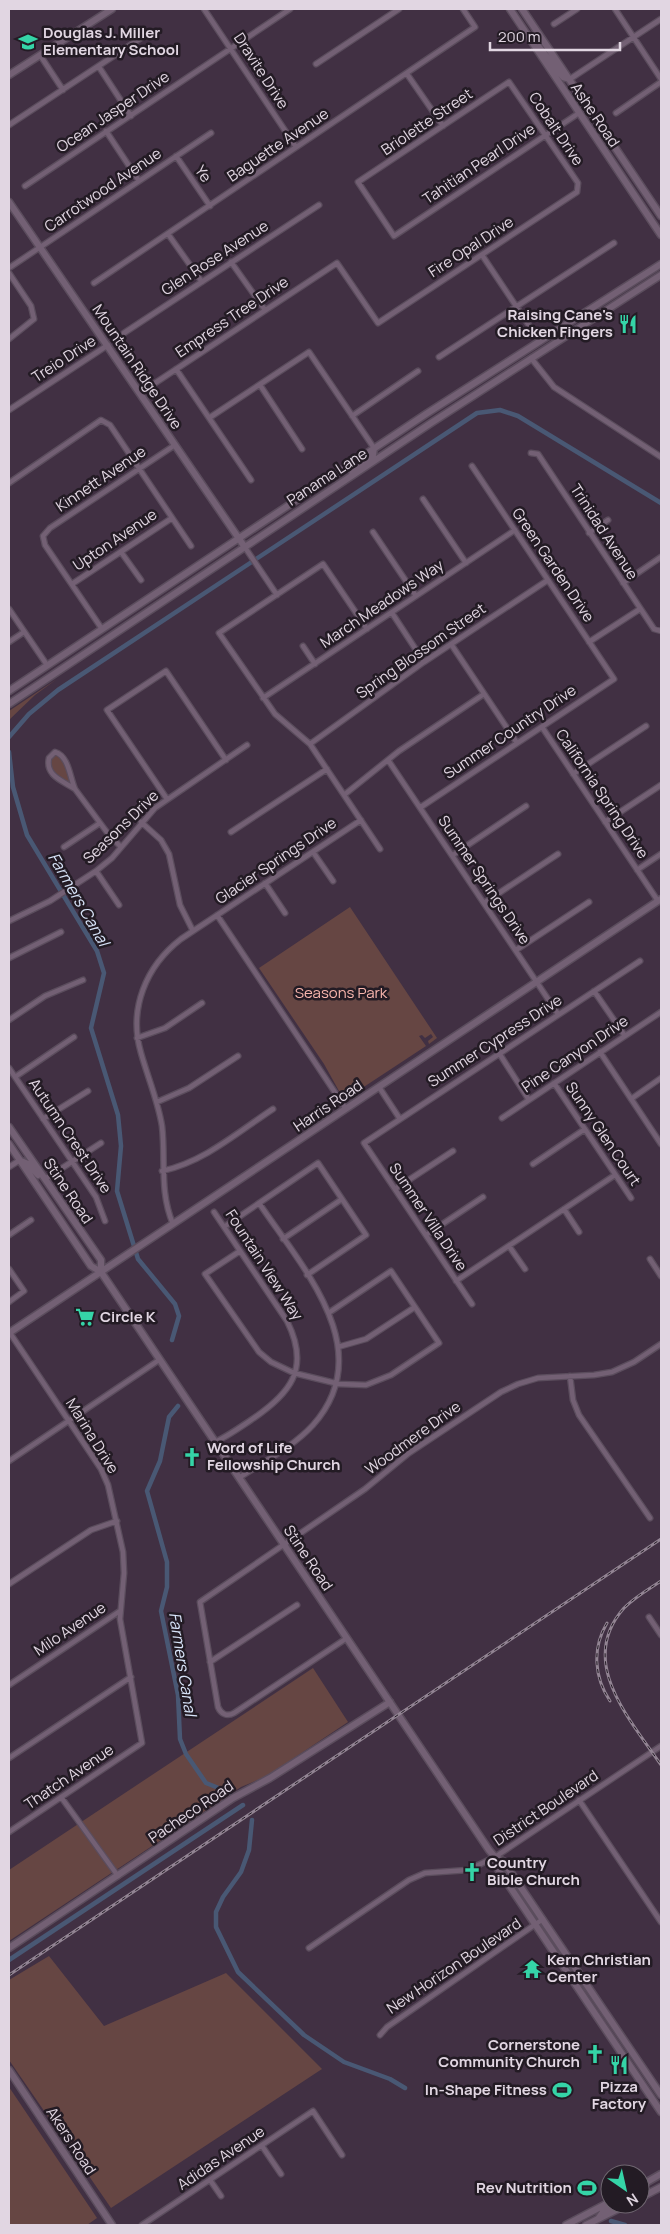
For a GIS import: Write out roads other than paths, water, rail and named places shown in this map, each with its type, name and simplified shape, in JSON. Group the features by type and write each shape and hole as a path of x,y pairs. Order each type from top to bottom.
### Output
{"main road":[{"path":"9,75 112,9"},
{"name":"Ashe Road","path":"510,9 661,235"},
{"name":"Ashe Road","path":"522,9 661,216"},
{"path":"531,40 544,52 563,77 570,79"},
{"path":"579,113 589,115 606,139 613,144"},
{"path":"604,149 613,153 631,178 638,181"},
{"name":"Mountain Ridge Drive","path":"9,202 244,546"},
{"name":"Panama Lane","path":"9,691 374,448 661,264"},
{"name":"Panama Lane","path":"9,704 244,546 661,275"},
{"path":"531,358 540,342"},
{"path":"352,475 352,469 372,455 374,448"},
{"path":"78,658 100,637 102,629"},
{"path":"37,685 37,679 47,665"},
{"name":"Harris Road","path":"9,1333 660,900"},
{"name":"Stine Road","path":"9,1127 101,1260 101,1272"},
{"name":"Stine Road","path":"9,1144 91,1266 101,1272 495,1857 496,1866 661,2112"},
{"path":"20,1160 28,1164 56,1197"},
{"name":"Pacheco Road","path":"9,1948 238,1795 270,1778 390,1702"},
{"name":"Stine Road","path":"495,1857 503,1861 544,1920 661,2096"},
{"path":"571,1977 576,1976 590,1995 597,2000"},
{"path":"590,2006 596,2007 620,2034"},
{"name":"Akers Road","path":"9,2070 112,2225"},
{"path":"633,2070 641,2073 661,2096"},
{"path":"650,2180 661,2174"},
{"path":"566,2225 600,2207"},
{"path":"597,2220 602,2214"},
{"path":"586,2225 609,2214"}],"street":[{"name":"Dravite Drive","path":"204,9 296,147"},
{"name":"Ocean Jasper Drive","path":"25,186 290,9"},
{"path":"316,64 393,10 399,9"},
{"name":"Baguette Avenue","path":"94,283 475,27 463,9"},
{"path":"554,24 577,9"},
{"path":"614,9 661,81 616,113"},
{"path":"570,79 661,19"},
{"path":"9,126 147,34"},
{"path":"40,55 63,90"},
{"path":"99,67 130,116"},
{"path":"407,74 443,126"},
{"name":"Briolette Street","path":"394,236 358,182 509,82"},
{"name":"Cobalt Drive","path":"509,82 578,183 577,192"},
{"name":"Tahitian Pearl Drive","path":"394,236 579,113"},
{"path":"106,131 139,180"},
{"name":"Carrotwood Avenue","path":"9,268 210,133"},
{"name":"Ye","path":"176,156 210,206"},
{"name":"Fire Opal Drive","path":"337,263 378,323 577,192"},
{"name":"Glen Rose Avenue","path":"124,333 319,205"},
{"path":"168,234 202,282"},
{"path":"439,357 614,244"},
{"path":"482,255 540,342"},
{"path":"231,262 265,310"},
{"name":"Empress Tree Drive","path":"140,393 337,263"},
{"path":"9,273 31,306 34,319 9,339"},
{"name":"Treio Drive","path":"9,410 108,345"},
{"path":"210,418 308,352 374,448"},
{"path":"531,358 554,387 661,457"},
{"path":"176,369 251,480"},
{"path":"352,416 418,371"},
{"path":"260,385 302,449"},
{"path":"9,483 101,420 110,425 191,546"},
{"name":"Kinnett Avenue","path":"72,584 45,545 43,536 50,528 175,445"},
{"name":"Trinidad Avenue","path":"531,453 538,454 640,609 654,629 661,631"},
{"name":"Green Garden Drive","path":"472,466 614,679"},
{"path":"423,499 466,563"},
{"name":"Upton Avenue","path":"72,584 172,518"},
{"path":"589,533 608,520"},
{"name":"March Meadows Way","path":"263,698 515,530"},
{"path":"373,532 416,596"},
{"path":"244,546 277,595"},
{"path":"121,552 141,580"},
{"path":"623,583 661,557"},
{"path":"367,629 323,564 220,633 275,714 310,744 380,849"},
{"name":"Spring Blossom Street","path":"310,744 424,662 548,580"},
{"path":"72,584 102,629"},
{"path":"9,609 47,665"},
{"path":"590,642 640,609"},
{"path":"392,613 424,662"},
{"path":"9,642 24,632"},
{"path":"451,644 517,743"},
{"path":"303,646 315,664"},
{"path":"166,799 107,710 166,670 226,760"},
{"name":"Summer Country Drive","path":"421,807 614,679"},
{"path":"344,795 388,760 484,694"},
{"name":"California Spring Drive","path":"542,726 637,870 660,900"},
{"path":"574,774 646,726"},
{"name":"Seasons Drive","path":"9,920 56,898 96,871 166,799 247,745"},
{"path":"76,789 56,778 50,771 48,762 53,752 60,753 66,762 76,789 100,823 121,847"},
{"name":"Summer Springs Drive","path":"388,760 558,1014"},
{"path":"231,832 327,769"},
{"path":"605,822 661,785"},
{"path":"453,855 526,806"},
{"name":"Glacier Springs Drive","path":"173,1224 164,1194 162,1133 156,1102 138,1038 138,1008 147,978 166,952 193,932 361,820"},
{"path":"142,822 161,840 170,854 180,905 193,932"},
{"path":"64,847 100,823"},
{"path":"313,852 333,881"},
{"path":"484,902 558,854"},
{"path":"637,870 661,854"},
{"path":"96,871 119,905"},
{"path":"265,883 285,913"},
{"path":"516,950 589,902"},
{"path":"217,915 346,1109"},
{"path":"9,958 61,932"},
{"name":"Summer Cypress Drive","path":"364,1143 640,961"},
{"path":"9,1020 46,996 83,980"},
{"path":"594,991 625,1036"},
{"path":"138,1038 165,1028 202,1003"},
{"name":"Pine Canyon Drive","path":"502,1118 661,1012"},
{"path":"15,1077 74,1037"},
{"path":"600,1052 661,1144"},
{"path":"499,1054 529,1100"},
{"path":"156,1102 184,1091 238,1056"},
{"name":"Autumn Crest Drive","path":"9,1068 96,1197 105,1221"},
{"path":"631,1098 661,1078"},
{"name":"Sunny Glen Court","path":"554,1083 631,1198"},
{"path":"379,1087 400,1119"},
{"path":"43,1119 88,1091"},
{"path":"162,1171 196,1159 273,1109"},
{"path":"533,1164 585,1129"},
{"path":"45,1179 101,1143"},
{"name":"Summer Villa Drive","path":"364,1143 472,1304"},
{"path":"395,1189 453,1150"},
{"path":"9,1167 20,1160"},
{"path":"224,1227 318,1163 366,1235 307,1275"},
{"path":"456,1281 615,1175"},
{"path":"426,1235 483,1197"},
{"path":"283,1239 342,1199"},
{"path":"239,1478 306,1432 325,1408 335,1383 338,1347 330,1312 259,1203"},
{"path":"564,1210 579,1232"},
{"name":"Fountain View Way","path":"214,1212 292,1330 296,1347 294,1373 288,1388 279,1400 226,1437 215,1442"},
{"path":"9,1235 31,1220"},
{"path":"509,1246 524,1269"},
{"path":"240,1251 205,1274 259,1352 272,1362 294,1373 335,1383 357,1386 384,1379 439,1343 390,1271 330,1312"},
{"path":"650,1259 661,1276"},
{"path":"9,1269 24,1292 9,1302"},
{"path":"338,1347 366,1339 415,1307"},
{"name":"Marina Drive","path":"9,1333 105,1476 117,1521 124,1563 120,1611 142,1743"},
{"name":"Woodmere Drive","path":"210,1662 200,1602 365,1489 409,1453 501,1392 526,1381 612,1372 633,1363 661,1344"},
{"path":"9,1460 159,1360"},
{"path":"570,1376 573,1400 579,1415 650,1518"},
{"path":"9,1584 91,1530 117,1521"},
{"path":"297,1605 210,1662 218,1707 224,1714 234,1714 347,1638"},
{"name":"Milo Avenue","path":"9,1685 120,1611"},
{"path":"649,1617 661,1635"},
{"path":"9,1758 130,1677"},
{"name":"Thatch Avenue","path":"9,1832 142,1743"},
{"name":"District Boulevard","path":"309,1948 416,1876 433,1872 468,1870 495,1857 661,1746"},
{"path":"61,1797 118,1876"},
{"path":"579,1800 661,1922"},
{"name":"New Horizon Boulevard","path":"380,2035 387,2027 544,1920"},
{"name":"Adidas Avenue","path":"142,2225 313,2111 342,2155"},
{"path":"262,2146 281,2174"},
{"path":"210,2180 220,2196"}],"waterway":[{"path":"9,737 29,714 58,690 477,413 500,410 518,416 661,503"},
{"name":"Farmers Canal","path":"9,752 13,787 27,835 97,951 104,973 91,1028 118,1115 121,1146 117,1191 138,1259 175,1304 179,1316 172,1340"},
{"name":"Farmers Canal","path":"178,1406 169,1417 160,1461 147,1491 167,1562 167,1587 161,1611 178,1695 180,1739 186,1754 206,1783 231,1793"},
{"path":"9,1960 243,1805"},
{"name":"Farmers Canal","path":"252,1820 249,1850 241,1872 223,1897 216,1912 216,1927 238,1972 304,2035 344,2062 390,2079 405,2088"},
{"name":"Farmers Canal","path":"611,2221 625,2225"}],"railway":[{"path":"9,1975 661,1539"},
{"path":"661,1581 624,1608 611,1628 605,1649 607,1670 613,1690 623,1710 661,1765"},
{"path":"607,1623 599,1642 597,1662 601,1682 610,1701"}],"place":[{"name":"Douglas J. Miller Elementary School","path":"28,42"},
{"name":"Raising Cane's Chicken Fingers","path":"628,324"},
{"name":"Circle K","path":"85,1317"},
{"name":"Word of Life Fellowship Church","path":"192,1457"},
{"name":"Country Bible Church","path":"472,1872"},
{"name":"Kern Christian Center","path":"532,1969"},
{"name":"Cornerstone Community Church","path":"595,2054"},
{"name":"Pizza Factory","path":"619,2065"},
{"name":"In-Shape Fitness","path":"562,2090"},
{"name":"Rev Nutrition","path":"587,2188"}],"park label":[{"name":"Seasons Park","path":"341,993"}]}
